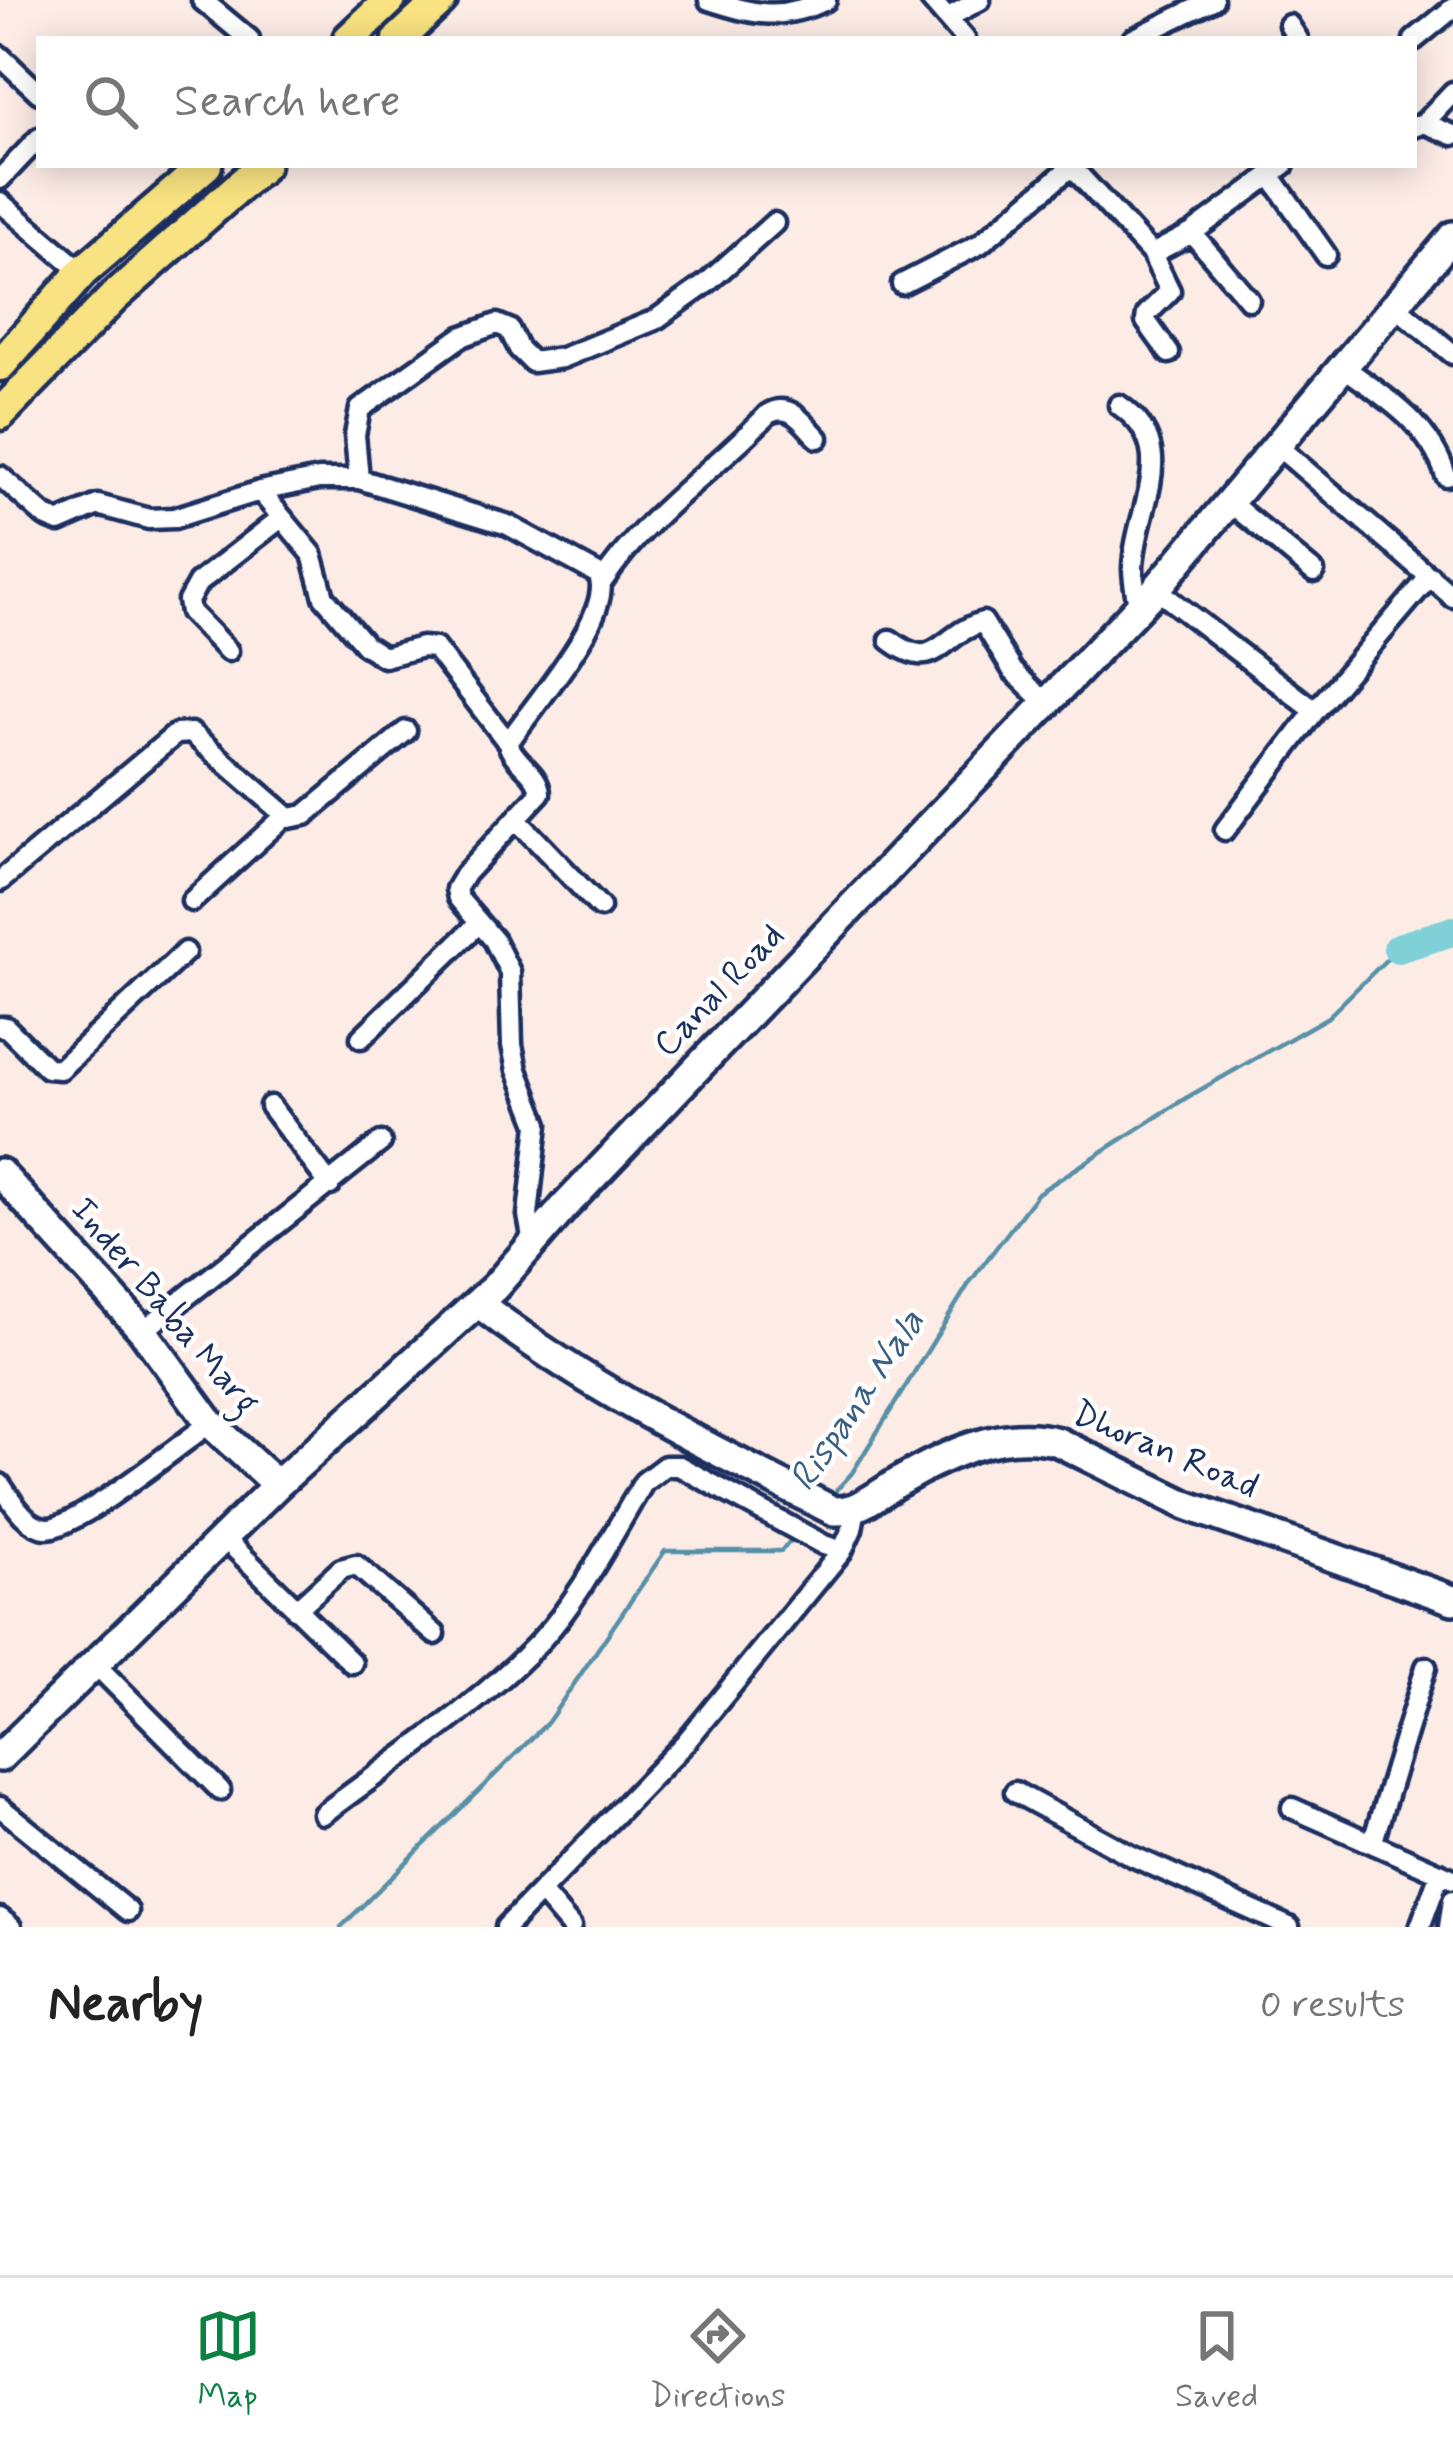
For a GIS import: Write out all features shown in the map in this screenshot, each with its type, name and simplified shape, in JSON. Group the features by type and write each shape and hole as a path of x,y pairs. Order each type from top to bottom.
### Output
{"main road":[{"path":"352,36 390,0"},
{"path":"402,36 441,0"},
{"path":"0,365 82,272 203,168"},
{"path":"0,414 114,297 259,168"}],"street":[{"path":"202,0 245,36"},
{"path":"709,0 771,16 788,15 826,0"},
{"path":"931,0 962,36"},
{"path":"947,18 980,0"},
{"path":"1139,36 1214,0"},
{"path":"1417,38 1453,8"},
{"path":"0,56 36,90"},
{"path":"1453,92 1419,125 1453,135"},
{"path":"0,179 36,140"},
{"path":"902,284 980,244 1069,168"},
{"path":"1073,168 1152,254 1170,291 1146,321 1169,353"},
{"path":"1152,254 1192,233 1277,170 1326,255"},
{"path":"0,202 82,272"},
{"path":"359,478 355,436 360,409 460,337 497,324 509,329 532,362 562,358 670,310 774,223"},
{"path":"1192,233 1250,300"},
{"name":"Canal Road","path":"6,1741 478,1303 1147,597 1453,236"},
{"path":"1394,305 1453,354"},
{"path":"1342,366 1416,422 1446,476"},
{"path":"1120,405 1144,425 1152,447 1153,469 1133,568 1147,597 1315,711"},
{"path":"508,743 563,666 598,605 602,582 653,517 768,414 781,409 793,412 818,438"},
{"path":"1275,445 1453,597"},
{"path":"0,476 45,516 59,521 98,505 149,519 173,518 260,490 320,479 359,478 508,526 592,569 602,582"},
{"path":"260,490 312,554 324,598 365,645 384,657 435,648 541,789 456,889 458,898 504,955 510,972 512,1045 538,1124 528,1215 533,1243"},
{"path":"1228,501 1314,572"},
{"path":"228,652 195,619 188,605 190,596 198,583 280,519"},
{"path":"1225,830 1315,711 1430,576"},
{"path":"890,640 909,654 922,656 983,622 1013,670 1045,701"},
{"path":"192,901 284,817 305,815 406,731"},
{"path":"0,881 182,732 191,733 284,817"},
{"path":"517,820 600,908"},
{"path":"361,1038 479,922"},
{"path":"0,1027 6,1027 47,1068 60,1069 184,952"},
{"path":"270,1106 330,1185"},
{"path":"142,1331 381,1142"},
{"name":"Inder Baba Marg","path":"0,1173 142,1331 210,1423 277,1485"},
{"path":"478,1303 516,1333 688,1437 845,1509 853,1529 833,1548 686,1744 506,1927"},
{"path":"0,1484 32,1522 52,1527 101,1502 210,1423"},
{"name":"Dhoran Road","path":"845,1509 961,1450 1018,1437 1040,1438 1058,1442 1186,1505 1453,1600"},
{"path":"323,1814 530,1651 557,1621 644,1482 665,1466 679,1466 833,1548"},
{"path":"224,1538 352,1663"},
{"path":"296,1610 341,1569 356,1565 435,1634"},
{"path":"94,1664 220,1790"},
{"path":"1373,1841 1426,1667"},
{"path":"1015,1792 1132,1856 1289,1927"},
{"path":"0,1807 128,1910"},
{"path":"1292,1808 1447,1876 1420,1927"},
{"path":"542,1892 571,1927"},
{"path":"1449,1927 1453,1900"},
{"path":"0,1918 11,1927"}],"waterway":[{"path":"1398,948 1453,931"},
{"name":"Rispana Nala","path":"832,1495 852,1473 970,1282 1038,1193 1186,1098 1328,1017 1398,948"},
{"name":"Rispana Nala","path":"341,1927 548,1722 665,1551 781,1551 796,1535"}]}
